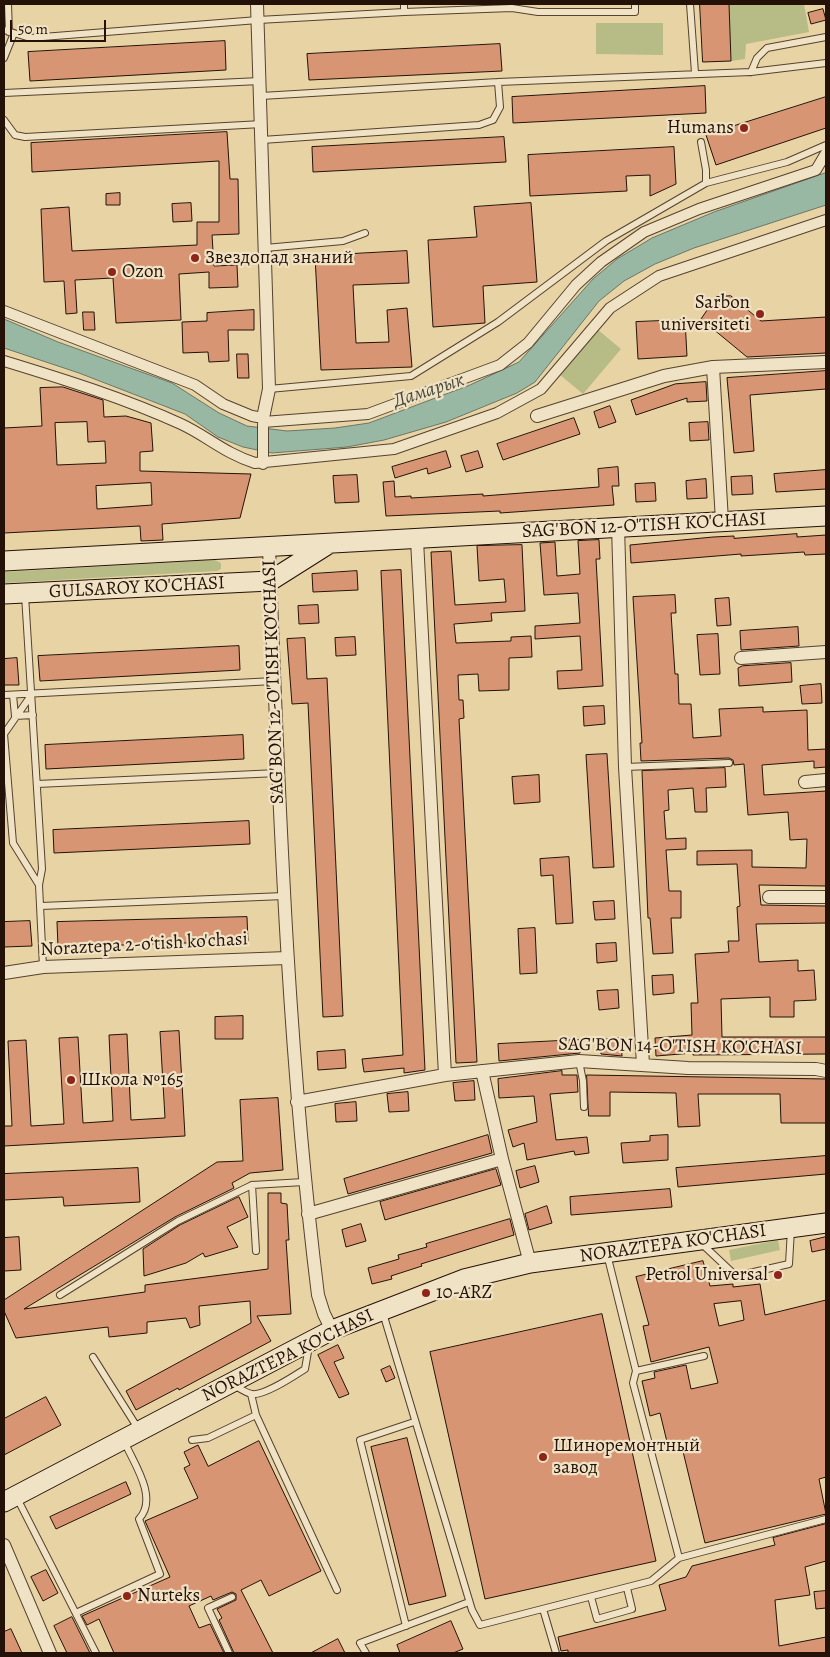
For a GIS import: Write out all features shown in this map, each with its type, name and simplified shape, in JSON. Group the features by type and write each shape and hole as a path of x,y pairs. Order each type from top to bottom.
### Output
{"main road":[{"name":"SAG'BON 12-O'TISH KO'CHASI","path":"269,548 618,526 826,516"},
{"path":"270,581 328,544"},
{"name":"GULSAROY KO'CHASI","path":"4,561 269,548"},
{"name":"GULSAROY KO'CHASI","path":"4,594 270,581"},
{"name":"NORAZTEPA KO'CHASI","path":"10,1499 332,1330 382,1309 470,1277 530,1263 826,1223"}],"street":[{"path":"257,4 269,389 263,420 263,464"},
{"path":"4,311 195,385 224,404 263,420 368,414 500,366 528,343 576,285 627,243 650,229 700,209 816,170 826,153"},
{"path":"4,361 61,379 182,424 237,458 263,464 394,449 497,413 541,390 610,308 658,276 826,220"},
{"path":"537,416 664,376 713,367 826,362"},
{"path":"713,367 722,521"},
{"path":"618,526 625,767 643,1064"},
{"path":"417,540 445,1075"},
{"name":"SAG'BON 12-O'TISH KO'CHASI","path":"269,548 287,958 297,1102 304,1182 318,1295 332,1330"},
{"path":"741,658 826,652"},
{"path":"805,782 826,780"},
{"path":"769,897 826,897"},
{"name":"Noraztepa 2-oʻtish ko'chasi","path":"4,973 43,967 287,958"},
{"name":"SAG'BON 14-O'TISH KO'CHASI","path":"297,1102 445,1075 579,1061 688,1068 816,1069 826,1071"},
{"path":"482,1071 502,1159 530,1263"},
{"path":"308,1214 502,1159"},
{"path":"4,1545 50,1653"}],"lane":[{"path":"4,58 9,32 8,4"},
{"path":"404,4 404,12"},
{"path":"9,32 30,38 258,20 512,8 538,12 636,12 635,4"},
{"path":"690,4 695,73"},
{"path":"751,72 757,58 767,48 826,38"},
{"path":"261,96 498,82 751,72 826,63"},
{"path":"4,93 260,81"},
{"path":"262,140 479,124 493,120 500,107 498,82"},
{"path":"4,120 15,135 25,137 262,124"},
{"path":"701,142 706,170 706,183"},
{"path":"269,389 411,376 498,322 606,241 706,183 787,162 826,145"},
{"path":"265,248 343,241 365,233"},
{"path":"25,593 42,869 39,885 43,967"},
{"path":"4,695 274,681"},
{"path":"32,694 4,734 13,843 39,885"},
{"path":"13,695 15,716"},
{"path":"15,716 33,715"},
{"path":"625,767 730,763"},
{"path":"37,784 278,773"},
{"path":"41,906 284,896"},
{"path":"579,1061 583,1081 584,1107"},
{"path":"60,1296 178,1221 252,1186 304,1182"},
{"path":"252,1186 256,1251"},
{"path":"699,1240 736,1276 789,1264 791,1228"},
{"path":"607,1254 636,1371 633,1383 679,1558"},
{"path":"382,1309 469,1602 480,1626 652,1581 679,1558 826,1519"},
{"path":"231,1383 252,1394 261,1393 305,1369 309,1342"},
{"path":"636,1371 704,1356"},
{"path":"76,1613 160,1574 139,1519 146,1512 147,1493 132,1435 93,1357"},
{"path":"252,1394 256,1415 336,1590"},
{"path":"192,1440 208,1438 256,1415"},
{"path":"406,1626 360,1440 414,1422"},
{"path":"10,1499 76,1613 96,1653"},
{"path":"591,1597 597,1619 632,1609 627,1588"},
{"path":"229,1653 208,1608 232,1597"},
{"path":"366,1653 360,1643 469,1602"},
{"path":"543,1609 556,1653"}],"green space":[{"path":"729,4 804,4 809,32 746,44 745,59 731,61"},
{"path":"596,23 663,23 663,55 596,54"},
{"path":"597,329 621,349 583,394 559,374"},
{"path":"215,560 221,563 221,569 217,571 4,583 4,572"},
{"path":"778,1240 780,1250 731,1261 729,1250"}],"shaded area":[{"path":"826,173 826,205 694,248 655,264 624,281 599,301 535,382 517,393 446,422 384,440 347,447 272,453 243,447 218,437 185,414 79,373 4,348 4,319 58,342 172,383 219,413 247,426 287,431 335,428 369,423 470,385 519,362 593,279 617,259 652,238 714,212"}],"building":[{"path":"700,4 729,4 731,61 703,62"},
{"path":"823,9 826,20 811,24 808,13"},
{"path":"225,41 226,70 30,81 28,52"},
{"path":"500,44 502,71 309,80 307,54"},
{"path":"705,86 706,113 513,123 512,97"},
{"path":"826,97 826,128 716,165 706,135"},
{"path":"227,132 230,179 238,179 239,234 212,235 214,266 237,265 238,287 209,288 209,272 179,274 181,320 116,323 113,278 75,280 77,313 66,314 64,281 44,282 41,209 69,207 72,251 197,245 197,222 219,222 219,161 32,172 31,143"},
{"path":"504,137 506,162 313,172 312,147"},
{"path":"674,147 676,184 650,196 650,175 626,176 627,191 530,196 528,155"},
{"path":"120,193 120,205 106,205 106,194"},
{"path":"191,203 192,221 173,222 172,204"},
{"path":"531,203 537,282 483,286 485,323 433,327 428,240 477,237 474,207"},
{"path":"407,251 409,283 353,285 356,343 389,342 387,310 407,308 412,367 321,370 315,256"},
{"path":"731,296 761,321 826,317 826,353 747,357 701,319 716,297"},
{"path":"254,310 254,330 228,330 229,361 209,362 208,352 183,353 182,322 207,321 207,313"},
{"path":"83,312 94,312 95,330 84,330"},
{"path":"685,320 687,356 638,359 636,322"},
{"path":"237,354 248,354 249,378 238,378"},
{"path":"826,371 826,389 750,395 754,451 734,453 727,378"},
{"path":"706,382 707,401 687,402 687,398 636,415 631,400 675,384"},
{"path":"63,387 103,400 104,417 126,416 151,423 153,451 140,452 140,471 251,474 240,518 162,524 163,540 141,541 140,526 4,533 4,428 42,426 40,388","holes":["87,422 88,442 105,441 106,463 57,465 55,423","151,483 152,505 97,509 96,486"]},
{"path":"610,406 616,422 599,428 594,412"},
{"path":"574,418 580,434 503,460 497,444"},
{"path":"708,422 709,440 690,441 689,423"},
{"path":"446,451 451,467 428,474 427,468 395,478 392,467"},
{"path":"478,451 483,467 466,472 461,456"},
{"path":"618,467 619,486 612,486 614,505 500,513 500,511 386,516 383,482 394,481 395,497 411,496 411,498 483,494 483,496 599,487 598,469"},
{"path":"826,470 826,489 776,492 774,474"},
{"path":"357,475 359,502 335,503 333,476"},
{"path":"752,476 753,494 732,495 731,477"},
{"path":"706,479 707,498 687,499 686,481"},
{"path":"655,483 656,501 636,502 635,484"},
{"path":"797,534 797,537 826,535 826,554 805,555 804,552 741,556 741,554 631,563 630,545 713,537 734,536 734,538"},
{"path":"599,540 600,559 596,559 603,686 558,689 557,671 582,670 580,636 535,639 535,626 580,623 578,593 544,595 540,543 555,542 557,576 580,574 578,541"},
{"path":"522,545 525,611 491,613 492,621 454,624 456,643 511,641 511,637 531,636 532,657 509,658 509,690 479,691 478,674 458,675 459,700 463,700 464,718 459,719 477,1062 456,1063 431,552 451,551 455,605 506,602 504,579 479,581 477,546"},
{"path":"401,570 425,1070 404,1073 404,1068 364,1072 362,1059 403,1055 381,571"},
{"path":"357,571 358,590 313,592 312,574"},
{"path":"675,595 676,613 671,613 675,674 678,674 679,704 691,704 693,738 721,736 719,709 763,707 763,712 807,710 808,750 826,749 826,767 814,768 814,761 762,765 764,795 826,791 826,886 759,885 761,905 826,906 826,923 756,924 759,962 798,960 798,971 814,970 816,1000 794,1001 794,1017 770,1017 770,997 721,999 722,1037 826,1037 826,1054 693,1055 693,1053 656,1056 655,1038 692,1035 691,1003 698,1003 695,954 729,952 728,941 739,941 737,907 740,906 737,864 697,865 697,851 752,850 752,867 806,868 807,839 790,840 788,812 748,815 744,764 734,765 733,760 729,758 641,761 640,743 642,743 633,597"},
{"path":"729,598 731,625 717,626 715,599"},
{"path":"318,605 319,623 299,624 298,606"},
{"path":"798,627 799,646 741,650 740,631"},
{"path":"718,634 720,674 700,675 697,635"},
{"path":"355,637 356,655 336,656 335,638"},
{"path":"305,638 307,679 327,678 343,1016 323,1017 308,703 292,704 287,639"},
{"path":"239,646 240,670 40,681 38,656"},
{"path":"17,658 19,685 4,685 4,659"},
{"path":"791,663 792,682 739,686 738,668 742,666"},
{"path":"821,684 822,703 802,704 800,686"},
{"path":"604,706 605,724 584,726 583,707"},
{"path":"243,735 244,759 46,769 45,745"},
{"path":"607,754 614,867 593,868 586,755"},
{"path":"725,768 726,787 706,788 707,812 695,812 693,788 668,790 669,810 664,811 666,839 686,838 686,849 666,850 669,891 681,891 681,918 671,918 673,953 653,954 650,918 648,918 642,771"},
{"path":"539,775 540,802 514,804 512,777"},
{"path":"249,821 250,844 54,853 53,830"},
{"path":"569,857 573,923 556,924 553,875 541,876 540,859"},
{"path":"614,901 615,919 595,920 593,902"},
{"path":"247,917 248,941 58,947 57,922"},
{"path":"30,921 32,946 4,947 4,922"},
{"path":"535,928 537,973 520,974 518,929"},
{"path":"616,943 617,961 597,963 596,944"},
{"path":"673,975 674,993 653,995 652,976"},
{"path":"618,990 619,1008 599,1010 597,991"},
{"path":"243,1016 243,1039 215,1039 215,1017"},
{"name":"Школа №165","path":"179,1031 185,1136 4,1146 4,1126 12,1126 8,1041 26,1040 31,1126 64,1124 59,1038 78,1037 83,1123 113,1121 109,1035 127,1034 131,1120 165,1118 160,1032"},
{"path":"621,1038 622,1056 601,1054 600,1040"},
{"path":"579,1040 580,1053 499,1061 498,1044"},
{"path":"345,1050 346,1068 318,1070 317,1052"},
{"path":"562,1071 562,1075 577,1075 578,1092 550,1094 556,1140 587,1137 589,1153 575,1155 574,1151 527,1160 524,1143 513,1147 508,1130 537,1122 534,1096 499,1098 498,1079"},
{"path":"587,1075 826,1079 826,1123 781,1123 780,1094 698,1094 700,1126 678,1127 676,1093 610,1092 610,1116 589,1116"},
{"path":"474,1081 475,1100 455,1101 453,1083"},
{"path":"408,1092 409,1111 389,1112 387,1094"},
{"path":"278,1098 283,1170 250,1173 232,1183 234,1188 175,1217 24,1309 145,1292 145,1285 268,1269 268,1193 281,1193 281,1203 287,1204 289,1240 286,1240 291,1314 257,1316 271,1341 179,1390 178,1388 136,1410 126,1391 251,1323 250,1301 199,1306 200,1325 190,1328 186,1318 147,1322 147,1333 109,1337 108,1327 16,1338 4,1311 4,1300 217,1162 243,1161 240,1100"},
{"path":"356,1102 357,1121 336,1122 335,1104"},
{"path":"488,1135 492,1153 348,1194 344,1179"},
{"path":"668,1135 668,1160 623,1163 621,1143 650,1141 650,1136"},
{"path":"826,1156 826,1174 678,1187 676,1168"},
{"path":"535,1166 539,1182 520,1188 516,1171"},
{"path":"138,1168 140,1202 64,1206 63,1197 4,1200 4,1174"},
{"path":"496,1169 501,1185 385,1220 380,1202"},
{"path":"670,1189 672,1207 571,1215 570,1197"},
{"path":"239,1197 248,1217 227,1227 238,1247 205,1257 203,1253 186,1263 144,1276 143,1249 180,1225"},
{"path":"547,1206 552,1223 529,1230 525,1214"},
{"path":"510,1219 514,1235 421,1264 422,1266 391,1276 392,1279 372,1284 368,1268 399,1259 398,1255 427,1247 426,1244"},
{"path":"361,1224 366,1241 346,1247 342,1230"},
{"path":"19,1237 21,1270 4,1271 4,1238"},
{"path":"826,1237 826,1249 812,1252 810,1241"},
{"path":"703,1261 710,1286 733,1284 733,1287 760,1284 765,1315 826,1300 826,1477 819,1479 826,1514 705,1543 681,1443 668,1446 660,1413 650,1416 642,1381 655,1378 654,1372 686,1365 691,1389 718,1383 709,1347 651,1362 643,1326 649,1325 636,1277","holes":["741,1301 744,1320 719,1326 714,1304"]},
{"name":"Шиноремонтный завод","path":"602,1314 656,1561 485,1599 430,1352"},
{"path":"338,1345 344,1358 334,1362 349,1394 339,1398 318,1355"},
{"path":"390,1366 395,1378 386,1382 381,1370"},
{"path":"46,1397 61,1425 4,1455 4,1419"},
{"path":"407,1438 446,1596 409,1605 371,1447"},
{"path":"259,1441 321,1571 269,1596 261,1580 241,1590 273,1653 234,1653 219,1620 222,1618 217,1609 236,1600 236,1594 232,1592 213,1600 211,1596 189,1606 199,1628 210,1624 224,1653 114,1653 99,1619 87,1625 82,1616 170,1577 145,1521 198,1498 184,1468 190,1465 184,1452 198,1445 208,1466"},
{"path":"126,1482 131,1494 56,1529 50,1517"},
{"path":"826,1524 826,1561 805,1567 810,1595 775,1600 779,1646 826,1637 826,1653 568,1653 568,1650 561,1651 558,1637 666,1610 659,1585 686,1577 692,1566 775,1545 773,1538"},
{"path":"46,1570 58,1593 43,1601 31,1577"},
{"path":"826,1591 826,1608 816,1609 814,1592"},
{"path":"72,1617 90,1653 67,1653 54,1626"},
{"path":"451,1621 463,1649 453,1653 400,1653 397,1645"},
{"path":"11,1629 22,1653 4,1653 4,1632"},
{"path":"338,1639 345,1653 311,1653"}],"place":[{"name":"Humans","path":"744,128"},
{"name":"Звездопад знаний","path":"195,258"},
{"name":"Ozon","path":"112,272"},
{"name":"Sarbon universiteti","path":"760,314"},
{"name":"Школа №165","path":"71,1080"},
{"name":"Petrol Universal","path":"778,1275"},
{"name":"10-ARZ","path":"426,1293"},
{"name":"Шиноремонтный завод","path":"543,1457"},
{"name":"Nurteks","path":"127,1596"}],"water label":[{"name":"Дамарык","path":"429,391"}]}
